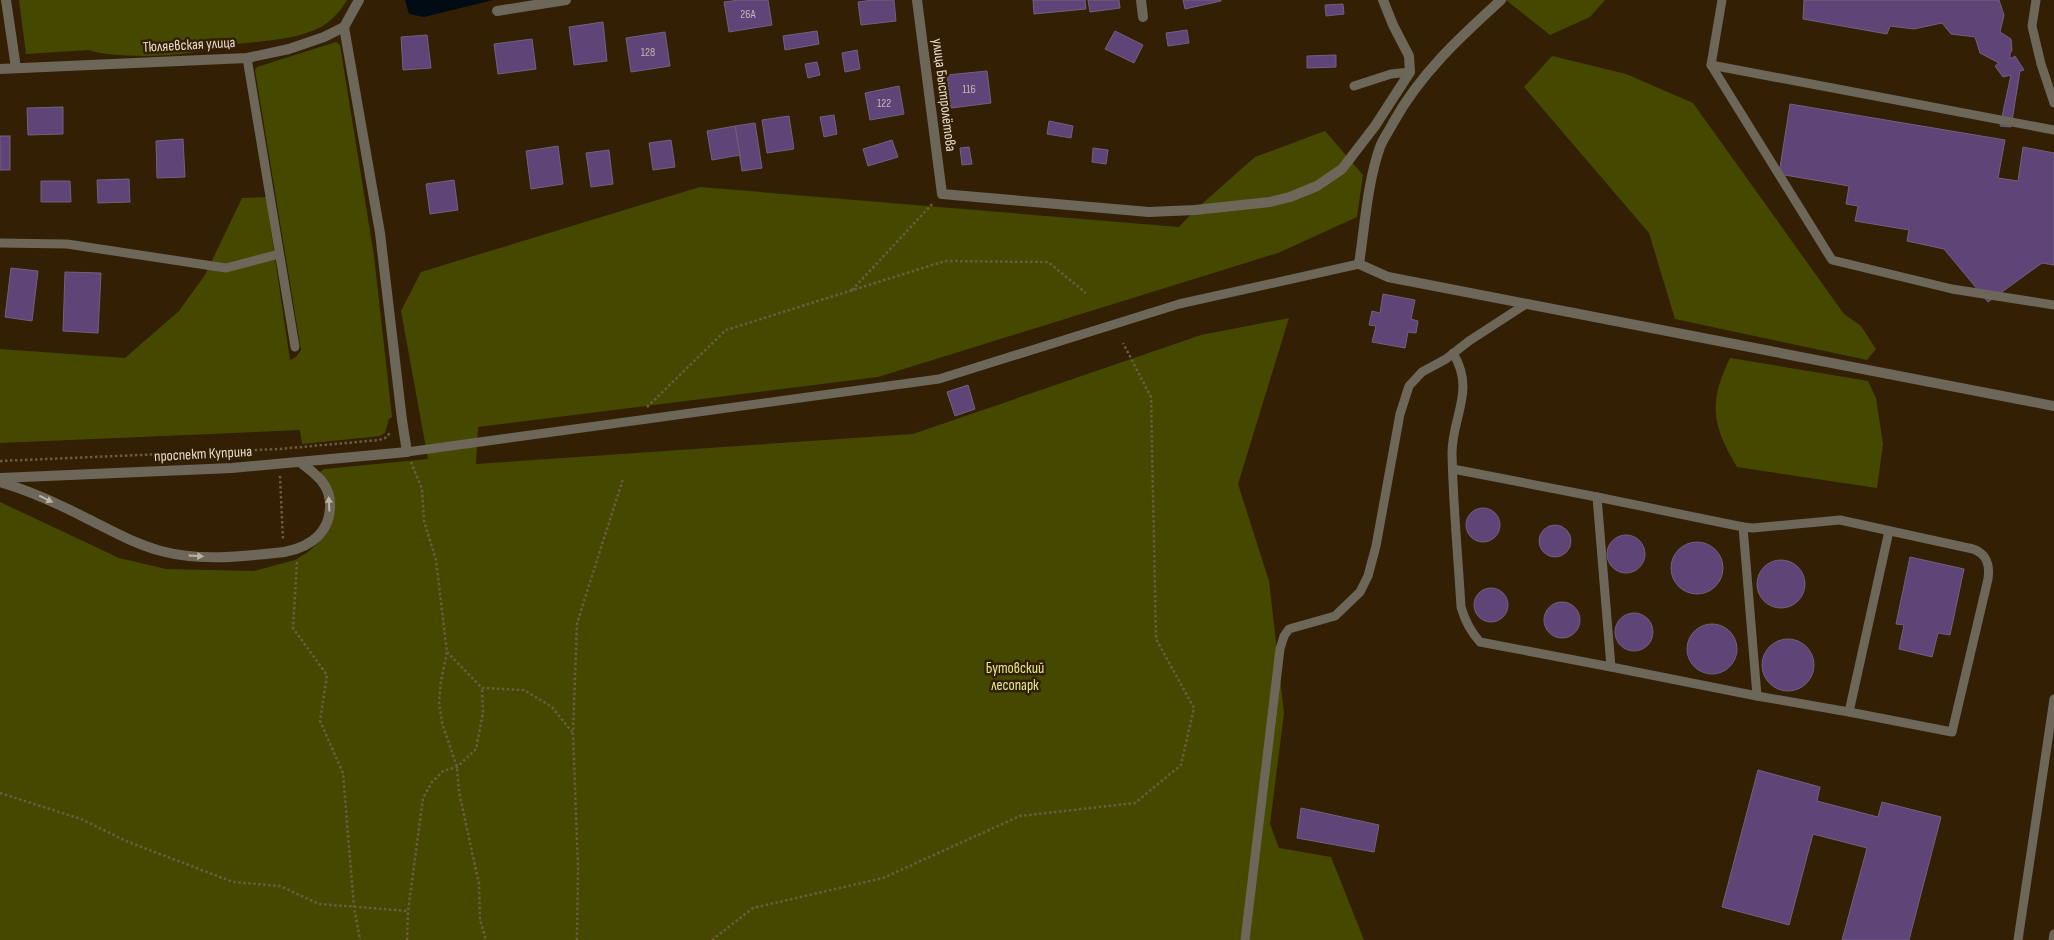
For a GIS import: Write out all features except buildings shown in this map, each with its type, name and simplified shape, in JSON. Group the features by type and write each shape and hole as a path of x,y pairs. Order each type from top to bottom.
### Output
{"street":[{"path":"6,0 16,68"},
{"path":"359,0 344,27 380,233 407,452"},
{"path":"497,12 566,0"},
{"name":"улица Быстролётова","path":"917,0 942,194"},
{"path":"1141,0 1143,17"},
{"path":"942,194 1148,212 1270,202 1290,197 1317,186 1342,169 1375,126 1410,72 1409,56 1392,25 1383,0"},
{"path":"1501,0 1452,45 1425,76 1402,107 1381,145 1373,173 1359,264 1388,277 2054,406"},
{"name":"Тюляевская улица","path":"0,69 247,58 289,49 324,37 344,27"},
{"name":"проспект Куприна","path":"0,478 232,468 407,452"},
{"path":"0,482 39,495 123,537 162,551 196,557 284,553 307,546 319,535 327,522 330,508 329,494 323,482 314,472 300,462"}],"lane":[{"path":"1722,0 1711,65 1832,260 1952,289 2054,304"},
{"path":"2036,0 2032,26 2041,64 2054,103"},
{"path":"247,58 295,347"},
{"path":"1711,65 2054,130"},
{"path":"1354,86 1391,74 1410,72"},
{"path":"0,243 67,244 226,268 279,254"},
{"path":"407,452 940,379 1179,304 1359,264"},
{"path":"1245,940 1278,669 1284,636 1289,629 1335,616 1360,592 1368,576 1376,546 1400,414 1409,386 1422,372 1526,304"},
{"path":"1453,353 1463,373 1462,402 1452,451 1453,469 1461,607 1465,621 1472,634 1480,642 1952,732 1988,579 1987,560 1979,552 1840,520 1753,528 1743,527 1453,469"},
{"path":"1596,497 1611,667"},
{"path":"1743,527 1757,696"},
{"path":"1850,712 1889,531"},
{"path":"2018,940 2054,699"},
{"path":"2052,940 2054,934"}],"path":[{"path":"852,290 942,194"},
{"path":"644,410 726,330 946,261 1048,262 1086,293"},
{"path":"712,940 753,908 883,878 1020,816 1136,803 1181,765 1194,708 1156,639 1151,397 1123,343"},
{"path":"0,461 279,449 379,440 390,434 392,422 402,420"},
{"path":"279,449 284,553"},
{"path":"407,452 422,490 424,521 436,560 447,652 441,681 442,723 457,767 459,792 479,884 480,920 486,940"},
{"path":"577,940 578,868 573,733 578,624 622,479"},
{"path":"298,550 293,628 327,675 320,722 343,774 354,907 360,940"},
{"path":"407,940 408,911 423,798 432,782 443,771 457,767 476,749 483,713 482,688 447,652"},
{"path":"482,688 524,690 552,707 573,733"},
{"path":"0,793 81,819 126,840 233,882 280,886 318,904 408,911"}],"green space":[{"path":"19,0 347,0 336,15 321,27 299,35 276,40 228,45 184,54 141,56 99,53 89,50 26,54"},
{"path":"1506,0 1605,0 1590,17 1550,35"},
{"path":"336,42 340,45 374,256 392,417 389,419 385,433 380,436 302,444 300,430 0,443 0,349 125,358 179,311 205,275 242,198 266,197 290,360 296,357 301,350 255,70 257,67"},
{"path":"1552,56 1626,74 1693,103 1844,314 1861,326 1876,349 1867,360 1675,319 1649,233 1524,87"},
{"name":"Бутовский лесопарк","path":"1325,131 1363,175 1357,217 1278,253 878,377 478,427 476,464 913,434 1201,335 1289,318 1238,484 1269,581 1284,713 1270,824 1279,848 1331,857 1364,940 0,940 0,502 119,558 166,569 254,571 295,560 318,543 328,529 332,514 320,472 324,469 428,459 401,311 421,272 700,187 1179,227 1195,210 1255,157"},
{"path":"1730,358 1868,381 1876,398 1883,444 1877,488 1737,467 1722,439 1716,414 1718,388"}],"shaded area":[{"path":"405,0 493,0 424,17 409,14"}]}
